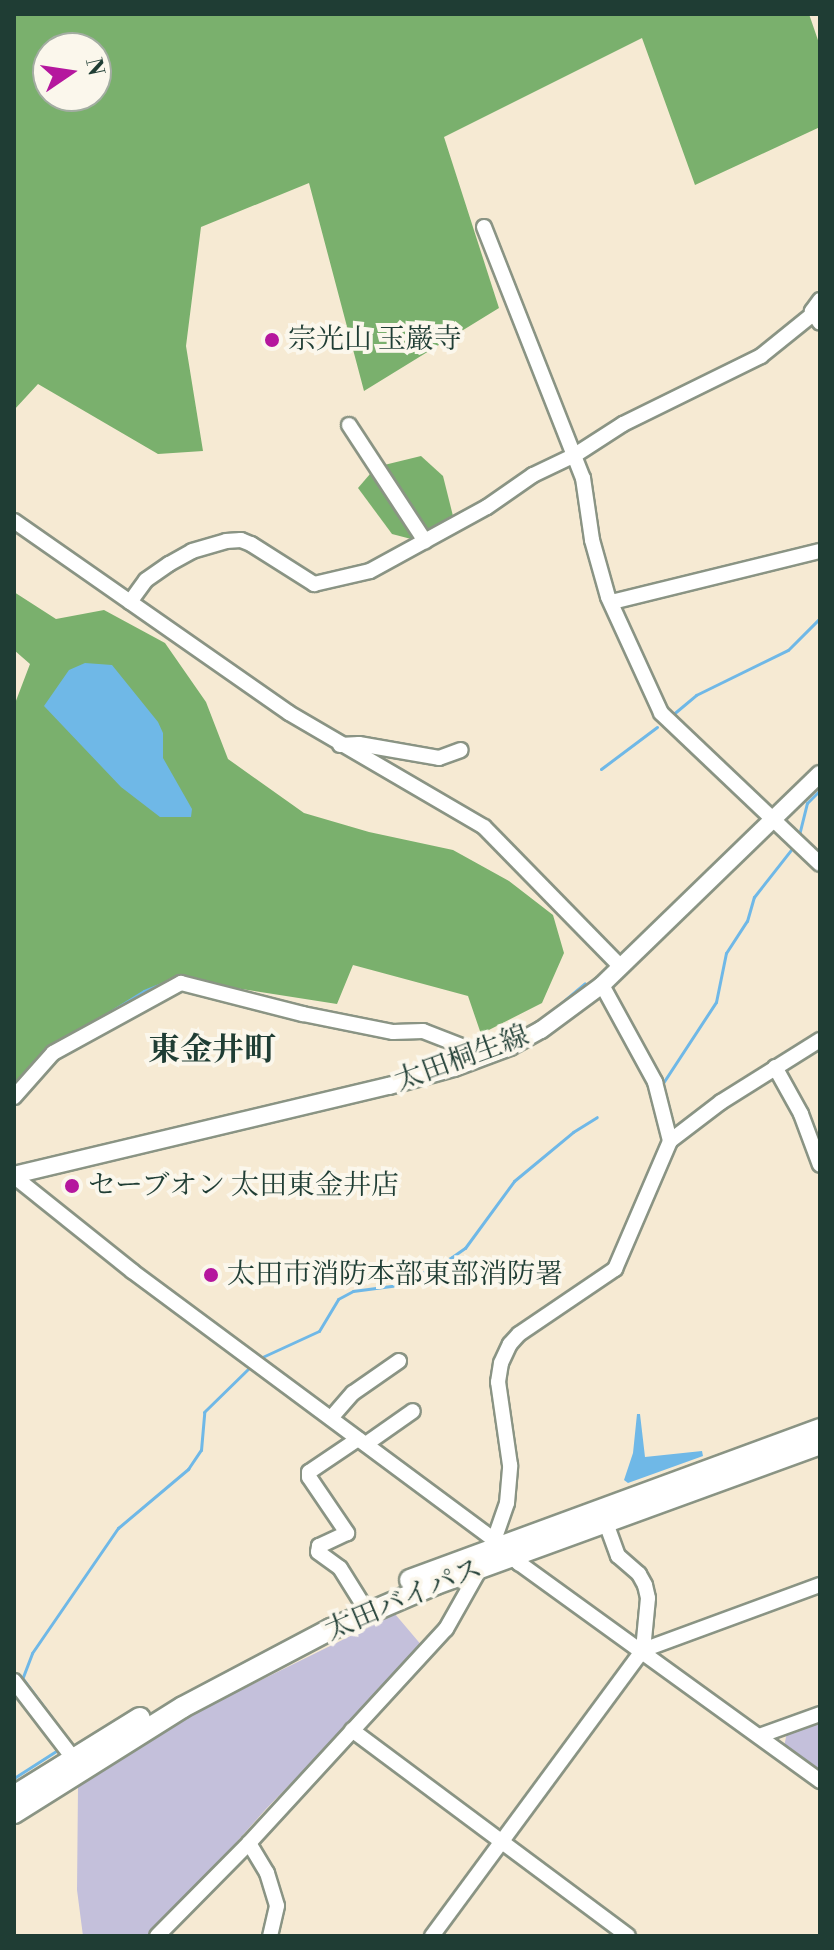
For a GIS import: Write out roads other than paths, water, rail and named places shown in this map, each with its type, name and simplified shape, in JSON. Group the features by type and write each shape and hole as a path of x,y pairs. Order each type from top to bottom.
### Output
{"highway":[{"name":"太田バイパス","path":"14,1796 219,1671 361,1601 499,1548 819,1444"},
{"name":"太田バイパス","path":"14,1813 183,1707 239,1676 331,1629 480,1568 499,1548 605,1521 819,1444"}],"main road":[{"name":"太田桐生線","path":"15,1176 389,1086 487,1056 541,1030 602,985 820,774"}],"street":[{"path":"484,227 575,455 585,487 592,540 612,602 666,721 820,864"},
{"path":"130,602 146,580 169,564 192,551 226,541 241,540 251,544 301,578 319,585 370,571 487,507 533,475 575,455 623,424 761,356 818,313"},
{"path":"349,425 425,541"},
{"path":"14,521 338,745 484,827 621,967"},
{"path":"612,602 820,551"},
{"path":"338,745 359,744 439,758 461,750"},
{"path":"14,1097 53,1053 181,983 303,1014 393,1032 423,1031 487,1056"},
{"path":"602,985 655,1082 670,1141"},
{"path":"499,1548 510,1484 508,1439 498,1382 504,1354 519,1334 615,1269 670,1141 775,1067 820,1040"},
{"path":"775,1067 801,1114 820,1165"},
{"path":"15,1176 132,1271 331,1418 499,1548 820,1781"},
{"path":"331,1418 353,1393 399,1361"},
{"path":"361,1601 340,1568 318,1552 319,1546 347,1533 309,1477 309,1472 413,1411"},
{"path":"432,1936 643,1650 648,1598 645,1585 639,1574 618,1556 605,1521"},
{"path":"157,1936 249,1843 446,1629 480,1568"},
{"path":"643,1650 820,1585"},
{"path":"17,1684 73,1758"},
{"path":"759,1736 820,1714"},
{"path":"352,1730 628,1936"},
{"path":"249,1843 267,1873 277,1906 270,1936"}],"water":[{"path":"85,663 112,665 158,722 163,733 163,758 192,809 191,817 160,817 121,787 44,706 69,670"},
{"path":"637,1414 640,1414 645,1457 702,1451 703,1456 628,1483 624,1480 633,1453"}],"waterway":[{"path":"671,716 696,695 788,650 820,618"},
{"path":"601,769 657,727"},
{"path":"799,835 807,803 820,790"},
{"path":"661,1086 716,1002 726,953 747,921 754,897 794,846"},
{"path":"81,1030 144,991 176,978"},
{"path":"457,1037 483,1045 502,1040 541,1020 585,983"},
{"path":"238,990 308,1008"},
{"path":"347,1016 398,1025"},
{"path":"258,1359 319,1331 338,1299 353,1291 399,1285 465,1248 514,1181 573,1132 597,1117"},
{"path":"21,1682 32,1653 118,1528 188,1469 201,1450 204,1412 250,1367"},
{"path":"23,1679 70,1742"},
{"path":"14,1778 56,1751"}],"place":[{"name":"宗光山 玉巌寺","path":"272,340"},
{"name":"セーブオン 太田東金井店","path":"72,1186"},
{"name":"太田市消防本部東部消防署","path":"211,1275"}],"district":[{"name":"東金井町","path":"212,1050"}]}
